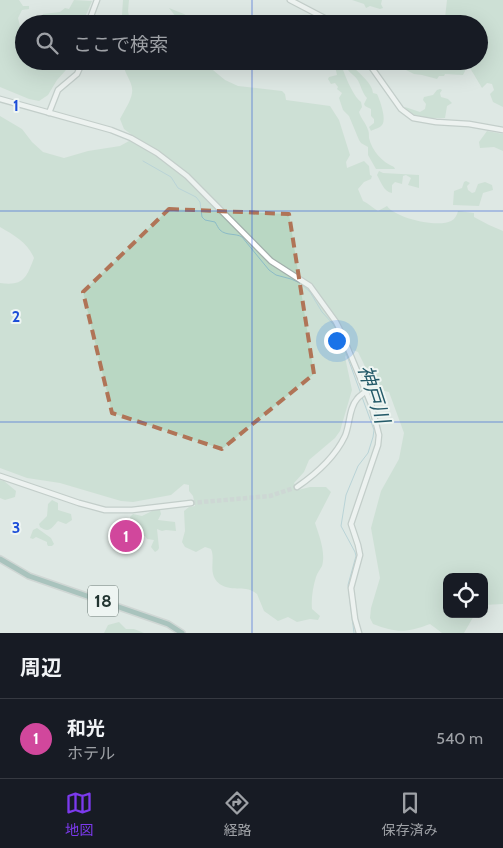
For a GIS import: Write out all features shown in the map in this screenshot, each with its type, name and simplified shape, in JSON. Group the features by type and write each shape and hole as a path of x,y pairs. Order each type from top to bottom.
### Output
{"main road":[{"name":"18","path":"0,558 30,576 168,624 182,633"}],"street":[{"path":"91,15 97,0"},
{"path":"290,0 319,15"},
{"path":"48,113 58,90 77,74 79,70"},
{"path":"373,70 401,109 413,118 503,130"},
{"path":"0,99 100,127 131,138 157,153 187,176 271,261 304,282 315,292 336,322 366,391 380,440 351,524 360,555 351,588 355,619 360,633"},
{"path":"298,487 316,474 340,444 347,432 354,405 358,398 366,391"},
{"path":"0,476 105,510 132,510 191,503"}],"highlighted area":[{"path":"169,209 289,214 314,374 222,449 112,413 83,292"}],"green space":[{"path":"0,0 19,0 23,6 29,6 29,9 22,10 20,15 15,15 15,70 66,70 48,95 39,101 0,87"},
{"path":"74,0 92,1 86,15 43,15 60,12 65,8 69,9"},
{"path":"123,0 129,0 129,15 122,15"},
{"path":"352,0 382,0 383,8 370,6 366,8 364,4"},
{"path":"447,0 503,0 503,107 493,102 490,94 494,90 492,84 487,83 482,88 471,70 488,70 488,15 445,15"},
{"path":"169,8 186,15 174,15"},
{"path":"124,70 213,70 225,80 238,86 282,91 285,94 286,100 330,106 339,120 350,155 346,162 347,168 364,161 369,166 371,179 364,182 358,189 363,201 378,211 387,206 407,218 417,221 445,223 454,219 458,211 474,213 474,217 503,231 503,604 488,605 488,573 443,573 443,618 473,618 464,633 442,633 430,624 402,631 388,629 373,624 370,618 380,578 371,528 381,491 399,459 404,433 389,392 376,389 358,352 349,349 345,357 352,390 340,431 335,438 309,460 304,472 294,483 298,490 310,487 326,487 331,492 315,523 322,544 323,555 322,566 316,576 312,597 312,609 320,616 318,620 310,619 297,622 288,617 278,621 264,611 255,592 224,586 217,581 212,570 213,556 211,549 205,547 196,552 185,547 182,542 185,531 184,511 189,507 195,506 193,496 189,491 189,485 184,484 171,495 133,502 121,501 60,483 27,478 0,468 0,283 8,284 23,280 34,258 24,244 0,227 0,116 22,129 43,152 64,158 88,151 120,146 129,141 132,135 124,129 120,119 129,103 132,89"},
{"path":"336,70 343,70 351,89 361,102 362,107 359,112 366,125 372,147 382,159 395,169 376,169 368,155 368,147 361,143 349,116 343,110 339,98 342,93 337,89 338,87 335,83 331,84 328,79 337,75"},
{"path":"348,70 356,70 368,82 373,93 377,94 381,105 384,119 382,125 371,131 369,127 374,123 374,119 371,116 371,109 364,104 367,98 356,78"},
{"path":"406,70 465,71 463,75 445,74 437,79 414,74"},
{"path":"440,89 442,90 440,93 441,97 448,99 452,103 447,106 445,118 421,118 406,111 405,107 420,112 425,109 424,97 433,95"},
{"path":"487,131 503,134 503,151 494,147 480,148 479,142"},
{"path":"379,171 383,173 419,175 419,188 408,185 411,178 406,175 403,176 402,184 395,182 392,185 392,193 389,192 377,175"},
{"path":"466,181 470,183 467,186 468,190 472,193 475,192 478,184 485,182 492,185 493,190 483,193 479,206 453,205 454,191 462,188"},
{"path":"0,480 16,491 15,497 5,500 0,498"},
{"path":"52,500 58,503 58,510 71,514 72,520 66,524 58,521 51,529 46,530 40,527 39,524 47,516 48,504"},
{"path":"156,509 160,510 161,514 158,520 175,522 176,531 157,529 159,548 155,552 151,547 154,540 147,539 145,536 137,536 126,528 127,524 131,524 130,517 133,514 142,516"},
{"path":"37,528 51,538 54,544 52,546 48,546 47,542 36,537 30,538 33,530"},
{"path":"119,622 126,629 134,629 144,633 104,633 108,625"}],"waterway":[{"name":"神戸川","path":"143,161 171,177 178,188 196,197 200,202 202,217 205,220 215,222 222,232 242,237 269,270 276,275 300,283 310,292 339,334 361,394"},
{"name":"神戸川","path":"354,633 348,585 356,556 341,526 346,495 358,466 368,453 373,437 374,430 362,397"}],"tunnel":[{"path":"191,503 270,496 297,487"}],"place":[{"name":"和光","path":"126,536"}]}
